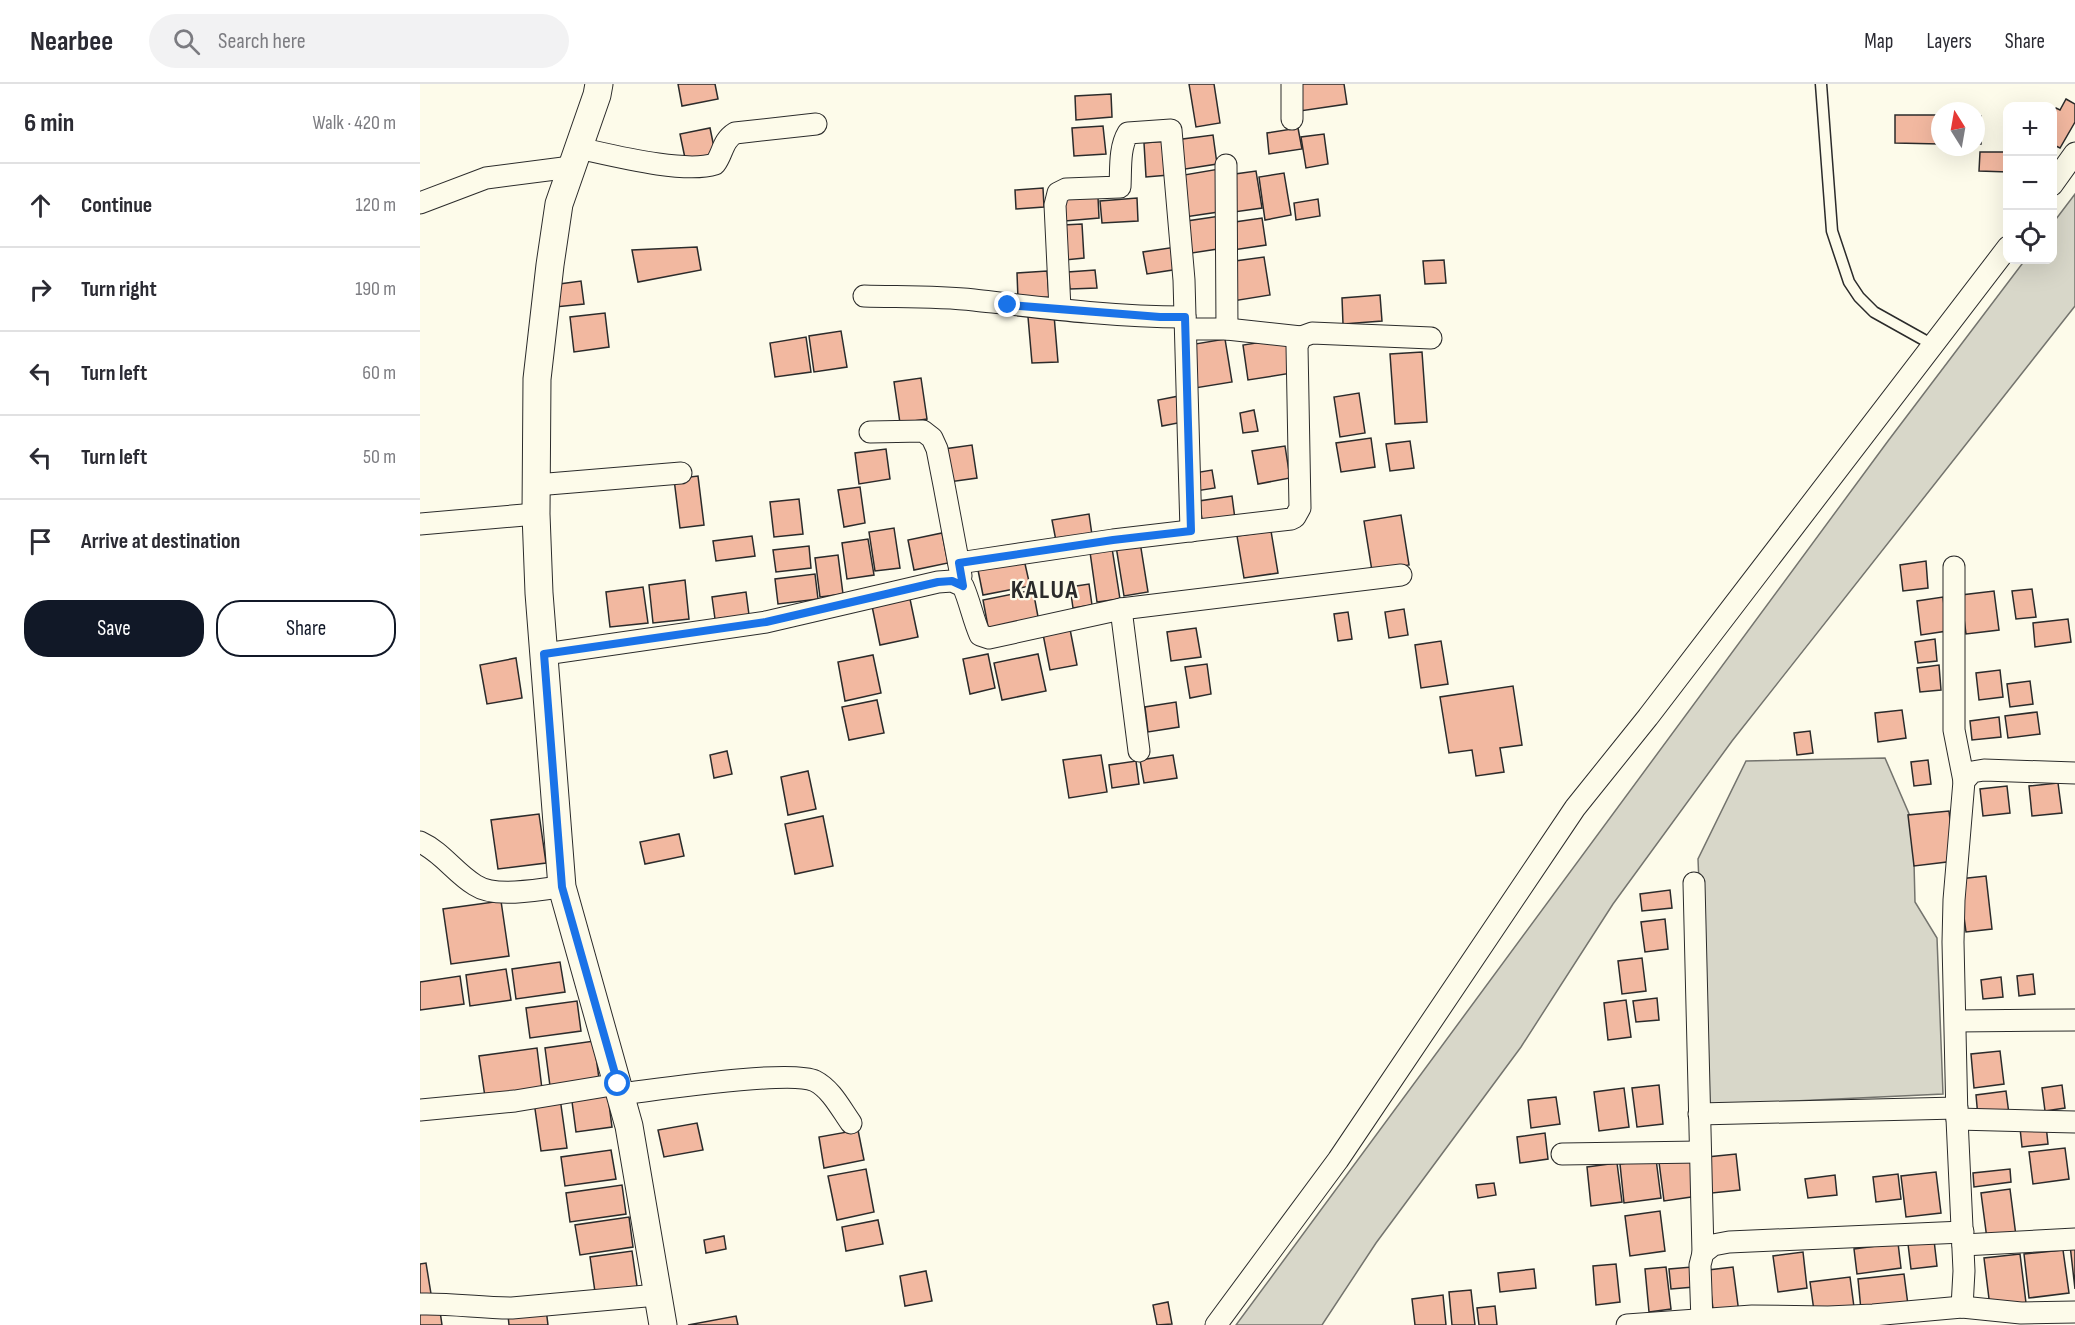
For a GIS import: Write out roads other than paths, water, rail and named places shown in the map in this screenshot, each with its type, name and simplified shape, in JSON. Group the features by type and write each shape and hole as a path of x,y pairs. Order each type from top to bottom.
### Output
{"street":[{"path":"599,84 559,204 537,379 536,514 539,593 562,887 629,1126 663,1325"},
{"path":"1292,84 1292,119"},
{"path":"420,203 486,178 574,158 650,162 697,168 715,165 728,137 735,133 816,124"},
{"path":"1060,309 1055,205 1058,193 1066,189 1120,187 1122,150 1128,133 1171,130 1184,280 1191,531"},
{"path":"2057,178 2075,153"},
{"path":"1226,165 1227,329"},
{"path":"1216,1325 1338,1160 1575,808 2003,252"},
{"path":"864,296 973,300 1008,305 1160,317 1227,329 1300,337 1312,333 1431,338"},
{"path":"959,563 1113,540 1286,520 1295,517 1298,513 1300,496 1297,346 1300,337"},
{"path":"870,432 923,432 932,438 937,449 963,586 980,635 989,638 1121,609 1401,575"},
{"path":"536,485 681,473"},
{"path":"420,524 536,514"},
{"path":"1954,567 1954,730 1964,781 1954,900 1957,1113 1963,1238 1962,1307"},
{"path":"544,654 766,622 938,582 952,581 963,586"},
{"path":"1121,609 1139,751"},
{"path":"1964,781 1972,772 1984,770 2075,773"},
{"path":"420,842 432,848 474,885 485,890 501,892 562,887"},
{"path":"1691,1322 1703,1253 1694,883"},
{"path":"1956,1021 2075,1020"},
{"path":"420,1110 619,1089 801,1078 813,1080 823,1086 851,1123"},
{"path":"1700,1114 1957,1113 2075,1122"},
{"path":"1562,1154 1700,1152"},
{"path":"1703,1253 1713,1245 1729,1242 1963,1238 2075,1239"},
{"path":"420,1304 448,1303 512,1308 657,1295"},
{"path":"1627,1325 1752,1317 1799,1321 1828,1317 1924,1318 1962,1307 2021,1313 2075,1312"}],"lane":[{"path":"1821,84 1832,231 1849,282 1859,297 1874,312 1933,345"}],"district":[{"name":"KALUA","path":"1045,590"}]}
